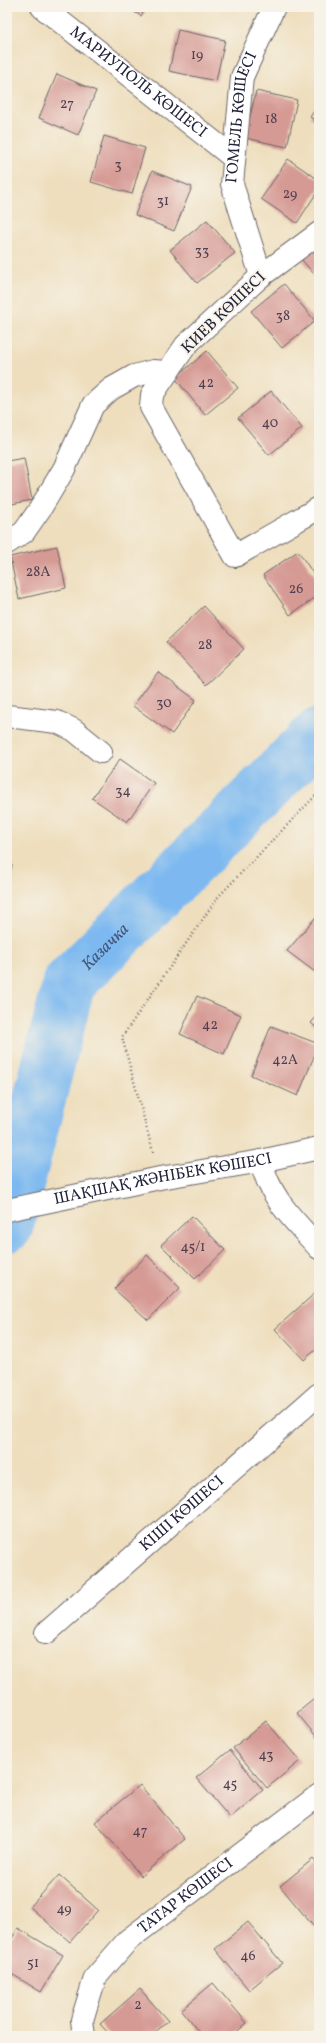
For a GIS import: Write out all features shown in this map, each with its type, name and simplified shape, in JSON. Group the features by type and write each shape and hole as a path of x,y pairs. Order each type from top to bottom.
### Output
{"street":[{"name":"МАРИУПОЛЬ КӨШЕСІ","path":"42,7 234,158"},
{"name":"ГОМЕЛЬ КӨШЕСІ","path":"261,276 232,184 242,77 274,7"},
{"name":"КИЕВ КӨШЕСІ","path":"319,233 261,276 186,345 152,395 151,408 235,556 319,508"},
{"path":"7,543 24,532 40,509 64,469 93,406 111,389 134,376 153,371 168,372"},
{"path":"7,716 57,722 74,730 101,752"},
{"name":"ШАҚШАҚ ЖӘНІБЕК КӨШЕСІ","path":"7,1210 160,1178 261,1161 319,1148"},
{"path":"261,1161 264,1173 275,1198 319,1248"},
{"name":"КІШІ КӨШЕСІ","path":"46,1633 319,1394"},
{"name":"ТАТАР КӨШЕСІ","path":"83,2028 95,1978 128,1940 319,1795"}],"path":[{"path":"160,1178 122,1037 218,897 319,792"}],"building":[{"path":"126,7 147,7 141,16"},
{"path":"178,30 225,40 216,81 169,71"},
{"path":"57,74 96,91 78,135 39,118"},
{"path":"256,91 297,100 287,147 245,138"},
{"path":"319,104 319,123 310,117"},
{"path":"104,136 145,148 132,194 91,182"},
{"path":"288,159 319,180 319,189 297,223 261,199"},
{"path":"152,171 192,187 174,231 135,215"},
{"path":"207,220 235,253 197,283 170,250"},
{"path":"319,246 319,280 302,260"},
{"path":"284,284 315,321 282,348 251,311"},
{"path":"207,351 238,388 205,415 175,378"},
{"path":"271,391 302,428 269,455 238,418"},
{"path":"24,458 32,500 7,505 7,461"},
{"path":"57,546 66,588 19,599 10,557"},
{"path":"298,551 319,582 319,595 290,615 263,575"},
{"path":"204,606 244,649 206,685 166,642"},
{"path":"158,672 196,700 172,734 133,706"},
{"path":"120,759 154,783 127,822 92,798"},
{"path":"7,864 12,865 8,883 7,883"},
{"path":"315,918 319,922 319,975 287,951"},
{"path":"197,996 241,1015 224,1054 180,1034"},
{"path":"319,1014 319,1030 311,1023"},
{"path":"271,1026 319,1044 298,1096 251,1075"},
{"path":"192,1216 225,1250 195,1279 161,1245"},
{"path":"147,1255 180,1288 148,1320 114,1289"},
{"path":"314,1294 319,1299 319,1347 304,1360 275,1329"},
{"path":"319,1695 319,1740 297,1713"},
{"path":"266,1721 300,1761 267,1788 233,1748"},
{"path":"230,1750 263,1790 230,1818 196,1778"},
{"path":"140,1785 185,1839 141,1876 95,1822"},
{"path":"313,1859 319,1866 319,1923 314,1927 280,1886"},
{"path":"59,1875 98,1910 70,1942 30,1907"},
{"path":"248,1922 282,1963 249,1990 215,1949"},
{"path":"18,1928 63,1955 41,1992 7,1971 7,1947"},
{"path":"213,1983 247,2023 232,2036 202,2036 181,2010"},
{"path":"140,1989 168,2021 151,2036 111,2036 100,2024"}],"waterway":[{"name":"Казачка","path":"7,1226 69,983 319,734"}]}
